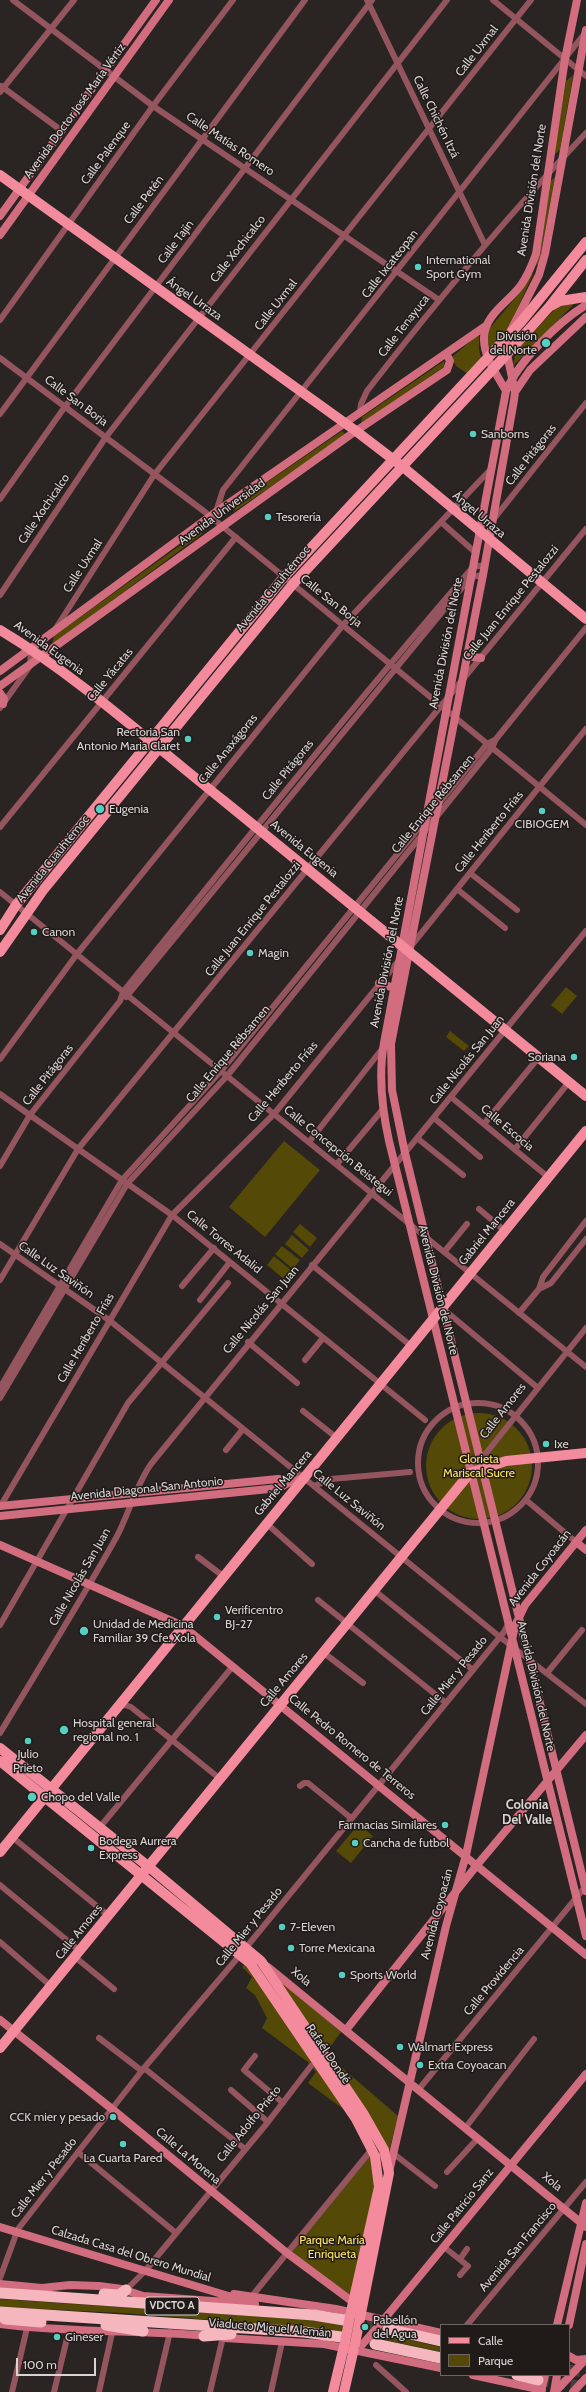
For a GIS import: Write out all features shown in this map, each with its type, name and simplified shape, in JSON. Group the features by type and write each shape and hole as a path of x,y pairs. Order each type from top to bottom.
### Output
{"highway":[{"path":"45,2298 69,2292 119,2295 126,2290"},
{"name":"Viaducto Miguel Alemán","path":"0,2293 45,2298 314,2315 348,2312"},
{"path":"254,2300 314,2315"},
{"name":"Viaducto Miguel Alemán","path":"0,2312 348,2343"},
{"path":"0,2318 21,2321 100,2325 143,2331"},
{"name":"Viaducto Miguel Alemán","path":"384,2324 440,2341"},
{"path":"204,2336 228,2333 348,2343"},
{"path":"376,2344 440,2358"},
{"path":"520,2376 542,2384"}],"main road":[{"name":"Avenida Doctor José María Vértiz","path":"0,216 156,0"},
{"name":"Avenida Doctor José María Vértiz","path":"0,235 169,0"},
{"name":"Avenida División del Norte","path":"487,325 494,313 521,286 531,270 536,254 546,178 565,59 578,0"},
{"name":"Avenida División del Norte","path":"586,31 541,268 508,336 508,354 515,392 483,575 437,807 405,946 399,960 382,1049 381,1081 383,1109 432,1320 509,1622 513,1647 546,1782 586,1936"},
{"path":"0,175 19,189"},
{"name":"Ángel Urraza","path":"19,189 356,431 403,467 488,540 586,619"},
{"name":"Avenida Cuauhtémoc","path":"0,930 16,905 148,741 284,577 508,336 586,242"},
{"name":"Avenida Cuauhtémoc","path":"0,952 26,912 293,584 508,354 549,307 586,260"},
{"path":"549,307 560,301 586,297"},
{"path":"506,391 512,376 522,363 566,320 586,305"},
{"path":"515,392 530,370 586,317"},
{"path":"487,325 484,337 488,357 493,370 506,391"},
{"name":"Avenida Universidad","path":"0,671 214,514 360,412 447,355 487,325"},
{"name":"Avenida Universidad","path":"0,686 30,666 222,526 356,431 447,370 450,361 447,355"},
{"name":"Avenida División del Norte","path":"506,391 449,697 444,708 405,946 390,1061 394,1105 404,1154 467,1404 529,1660 558,1770 586,1888"},
{"name":"Avenida Eugenia","path":"0,630 42,657 158,748 405,946 586,1096"},
{"path":"468,651 473,657 481,658"},
{"path":"0,693 4,699 2,706"},
{"path":"379,983 394,988"},
{"name":"Gabriel Mancera","path":"0,1852 222,1576 305,1479 380,1384 586,1131"},
{"path":"470,1473 481,1465 586,1453"},
{"name":"Calle Amores","path":"0,2048 142,1876 219,1778 441,1511 470,1473"},
{"name":"Avenida Diagonal San Antonio","path":"0,1506 278,1479 305,1479"},
{"name":"Avenida Diagonal San Antonio","path":"0,1516 279,1488 294,1480"},
{"name":"Avenida Coyoacán","path":"512,1637 519,1616 586,1530"},
{"path":"576,1542 586,1550"},
{"name":"Calle Pedro Romero de Terreros","path":"0,1545 183,1626 466,1855 586,1955"},
{"name":"Avenida Coyoacán","path":"348,2343 361,2314 389,2173 446,1926 466,1855 513,1647"},
{"path":"346,2030 433,1920 586,1735"},
{"name":"Xola","path":"0,1748 48,1793 142,1876 243,1951 261,1961 411,2082 584,2225"},
{"name":"Xola","path":"0,1761 100,1827 149,1867 243,1951"},
{"path":"433,1920 439,1920 446,1926"},
{"name":"Rafaél Dondé","path":"243,1951 356,2119 372,2149 379,2175 379,2187 348,2312"},
{"name":"Rafaél Dondé","path":"261,1961 363,2113 384,2150 389,2173"},
{"name":"Calle La Morena","path":"0,2020 112,2109 287,2253 332,2287 348,2312"},
{"name":"Calle Patricio Sanz","path":"348,2343 384,2324 586,2074"},
{"path":"557,2324 584,2225 586,2203"},
{"name":"Calzada Casa del Obrero Mundial","path":"0,2227 210,2290 254,2300"},
{"path":"569,2324 586,2244"},
{"name":"Viaducto Miguel Alemán","path":"0,2284 42,2288 70,2285 99,2286 126,2290 143,2296 254,2300 361,2314 384,2324 440,2333"},
{"path":"332,2287 341,2298 348,2312 348,2343 344,2392"},
{"name":"Viaducto Miguel Alemán","path":"0,2324 27,2328 112,2333 143,2331 170,2332 282,2342 348,2343 440,2368"},
{"path":"334,2392 348,2343"},
{"path":"570,2357 576,2360 586,2359"},
{"path":"570,2376 586,2359"},
{"path":"481,2376 542,2384"},
{"path":"554,2392 557,2376"},
{"path":"554,2392 570,2376"},
{"path":"573,2392 586,2378"}],"street":[{"name":"Calle Matías Romero","path":"13,0 153,106 291,198 439,300"},
{"path":"20,6 25,0"},
{"path":"62,131 1,88 74,0"},
{"name":"Calle Palenque","path":"0,320 153,106 233,0"},
{"name":"Calle Petén","path":"0,414 305,0"},
{"name":"Calle Xochicalco","path":"0,595 106,437 291,198 398,65 447,0"},
{"path":"493,0 586,76"},
{"name":"Calle Uxmal","path":"52,634 154,475 531,0"},
{"name":"Calle Chichén Itzá","path":"370,2 398,65 430,128 485,244"},
{"name":"Calle Tajín","path":"0,499 64,408 370,2"},
{"name":"Calle Ixcateopan","path":"214,514 223,490 302,393 586,31"},
{"name":"Calle Tenayuca","path":"360,412 361,404 367,391 439,300 485,244 586,134"},
{"name":"Calle San Borja","path":"0,358 64,408 106,437 154,475 214,514 222,526 586,825"},
{"name":"Calle Pitágoras","path":"492,521 586,403"},
{"name":"Calle Anaxágoras","path":"0,1059 77,954 343,625 492,468"},
{"path":"440,522 476,553"},
{"name":"Calle Juan Enrique Pestalozzi","path":"449,697 586,528"},
{"name":"Calle Yácatas","path":"0,827 236,537"},
{"path":"472,567 484,565"},
{"name":"Calle Pitágoras","path":"0,1166 30,1115 120,1001 128,996 251,846 259,830 323,745 390,663 472,567"},
{"path":"471,576 483,575"},
{"name":"Calle Pitágoras","path":"120,1001 123,992 244,841 259,830 329,750 471,576"},
{"name":"Calle Enrique Rébsamen","path":"124,1182 177,1130 227,1076 292,996 437,807 496,740 586,628"},
{"path":"2,706 30,666 31,649"},
{"name":"Calle Juan Enrique Pestalozzi","path":"0,1280 78,1149 308,869 444,708"},
{"name":"Calle Heriberto Frías","path":"405,946 457,889 586,729"},
{"path":"323,745 329,750"},
{"name":"Calle Enrique Rébsamen","path":"0,1388 124,1182 171,1125 221,1071 287,991 422,836 490,746"},
{"path":"244,841 251,846"},
{"path":"470,873 517,910"},
{"path":"457,889 505,928"},
{"name":"Calle Concepción Beistegui","path":"0,892 445,1251 586,1367"},
{"path":"188,911 194,916"},
{"name":"Calle Nicolás San Juan","path":"0,1733 90,1585 126,1518 134,1494 150,1464 203,1397 434,1118 586,931"},
{"name":"Calle Heriberto Frías","path":"0,1506 172,1215 274,1114 399,960"},
{"path":"287,991 292,996"},
{"path":"309,1142 382,1049"},
{"path":"484,1124 538,1057"},
{"path":"515,1149 569,1082"},
{"path":"201,1093 206,1098"},
{"name":"Calle Torres Adalid","path":"0,1094 172,1215 425,1420"},
{"name":"Calle Escocia","path":"451,1097 548,1177"},
{"path":"337,1164 383,1109"},
{"path":"434,1118 480,1158"},
{"path":"171,1125 177,1130"},
{"path":"417,1138 463,1175"},
{"path":"479,1209 505,1231"},
{"path":"445,1251 467,1224"},
{"path":"519,1313 539,1289 543,1277 585,1225"},
{"path":"539,1289 550,1283 586,1239"},
{"name":"Calle Luz Saviñón","path":"0,1244 109,1320 500,1637 586,1704"},
{"path":"182,1286 214,1248"},
{"path":"200,1300 230,1262"},
{"path":"312,1265 411,1346"},
{"path":"0,1625 128,1403 228,1283"},
{"name":"Calle Enrique Rébsamen","path":"0,1398 62,1287"},
{"path":"442,1308 538,1388"},
{"name":"Calle Amores","path":"481,1465 515,1416 586,1328"},
{"path":"305,1360 323,1338"},
{"path":"248,1342 297,1383"},
{"path":"467,1404 493,1405 515,1416 531,1435 538,1458 534,1485 526,1500 507,1516 495,1521 483,1523 460,1521 441,1511 424,1490 419,1478 418,1462 420,1446 426,1432 441,1415 454,1408 467,1404"},
{"path":"304,1411 337,1438"},
{"path":"226,1450 243,1429"},
{"path":"314,1486 331,1479 410,1472"},
{"path":"526,1500 576,1542"},
{"path":"266,1524 312,1564"},
{"path":"198,1557 222,1576"},
{"path":"374,1592 473,1670"},
{"path":"318,1600 347,1625 446,1703"},
{"name":"Calle Mier y Pesado","path":"0,2278 17,2232 78,2152 143,2070 243,1951 500,1637 509,1622"},
{"path":"547,1673 582,1630"},
{"name":"Calle Mier y Pesado","path":"500,1637 505,1635 512,1637"},
{"path":"324,1652 363,1683"},
{"path":"100,1827 233,1666"},
{"path":"118,1706 129,1705 219,1778"},
{"path":"300,1786 304,1783 308,1783 351,1818"},
{"path":"12,1838 109,1916"},
{"path":"0,1885 78,1954 114,1989"},
{"name":"Calle Providencia","path":"419,2089 576,1898 586,1888"},
{"path":"0,1942 51,1986"},
{"path":"99,2038 143,2070 245,2150"},
{"path":"466,2127 534,2039"},
{"path":"255,2056 244,2070 283,2103"},
{"name":"Calle Adolfo Prieto","path":"126,2290 145,2271 245,2150 311,2066"},
{"path":"231,2090 268,2122"},
{"path":"447,2172 478,2138"},
{"path":"254,2300 287,2253 372,2149"},
{"path":"78,2152 176,2233"},
{"path":"394,2154 435,2186"},
{"name":"Avenida San Francisco","path":"468,2324 586,2182"},
{"path":"444,2248 468,2266 460,2275"},
{"path":"460,2259 468,2249"},
{"path":"12,2392 27,2328"},
{"path":"54,2392 69,2330"},
{"path":"156,2392 170,2332"},
{"path":"99,2392 112,2333"},
{"path":"210,2392 223,2337"},
{"path":"271,2392 282,2342"},
{"path":"376,2365 406,2392"}],"green space":[{"path":"573,75 560,150 554,155 566,81"},
{"path":"555,177 539,264 536,265 542,243 549,182"},
{"path":"531,274 533,274 504,338 491,351 487,341 489,329 523,289"},
{"path":"575,303 513,366 516,350 557,307"},
{"path":"479,334 479,350 482,360 468,374 456,366 452,357"},
{"path":"444,361 445,366 361,424 362,417"},
{"path":"342,431 346,435 235,511 232,506"},
{"path":"200,531 202,534 52,645 54,636"},
{"path":"566,987 577,996 562,1014 551,1005"},
{"path":"450,1031 469,1046 464,1051 446,1037"},
{"path":"284,1141 320,1170 265,1237 229,1207"},
{"path":"300,1224 317,1238 310,1247 293,1232"},
{"path":"292,1235 309,1250 302,1258 285,1244"},
{"path":"282,1246 300,1260 293,1269 275,1254"},
{"path":"274,1256 291,1270 284,1279 267,1265"},
{"name":"Glorieta Mariscal Sucre","path":"479,1413 499,1417 516,1429 528,1446 532,1466 528,1486 516,1503 499,1515 479,1519 459,1515 442,1503 430,1486 426,1466 430,1446 442,1429 459,1417"},
{"name":"Cancha de futbol","path":"359,1824 373,1836 351,1863 336,1851"},
{"path":"246,1963 354,2117 308,2083 316,2072 309,2063 262,2028 267,2018 255,1995 246,1988 252,1977 242,1967"},
{"path":"271,1973 341,2032 328,2050 332,2059 398,2116 389,2152"},
{"name":"Parque María Enriqueta","path":"371,2152 377,2177 352,2296 288,2253"},
{"path":"0,2299 328,2321 344,2324 342,2332 317,2328 122,2313 0,2307"},
{"path":"387,2335 440,2347 440,2352 386,2340"}],"tunnel":[{"path":"350,2321 388,2329"},
{"path":"570,2370 586,2372"},
{"path":"538,2380 586,2387"}],"place":[{"name":"International Sport Gym","path":"418,267"},
{"name":"División del Norte","path":"546,343"},
{"name":"Sanborns","path":"473,434"},
{"name":"Tesorería","path":"268,517"},
{"name":"Rectoria San Antonio Maria Claret","path":"188,739"},
{"name":"Eugenia","path":"100,809"},
{"name":"CIBIOGEM","path":"542,811"},
{"name":"Canon","path":"34,932"},
{"name":"Magin","path":"250,953"},
{"name":"Soriana","path":"574,1057"},
{"name":"Ixe","path":"546,1444"},
{"name":"Verificentro BJ-27","path":"217,1617"},
{"name":"Unidad de Medicina Familiar 39 Cfe. Xola","path":"84,1631"},
{"name":"Hospital general regional no. 1","path":"64,1730"},
{"name":"Julio Prieto","path":"28,1741"},
{"name":"Chopo del Valle","path":"32,1797"},
{"name":"Farmacias Similares","path":"445,1825"},
{"name":"Cancha de futbol","path":"355,1843"},
{"name":"Bodega Aurrera Express","path":"91,1848"},
{"name":"7-Eleven","path":"282,1927"},
{"name":"Torre Mexicana","path":"291,1948"},
{"name":"Sports World","path":"342,1975"},
{"name":"Walmart Express","path":"400,2047"},
{"name":"Extra Coyoacan","path":"420,2065"},
{"name":"CCK mier y pesado","path":"113,2117"},
{"name":"La Cuarta Pared","path":"123,2144"},
{"name":"Pabellón del Agua","path":"365,2327"},
{"name":"Gineser","path":"57,2337"}],"district":[{"name":"Colonia Del Valle","path":"527,1812"}]}
